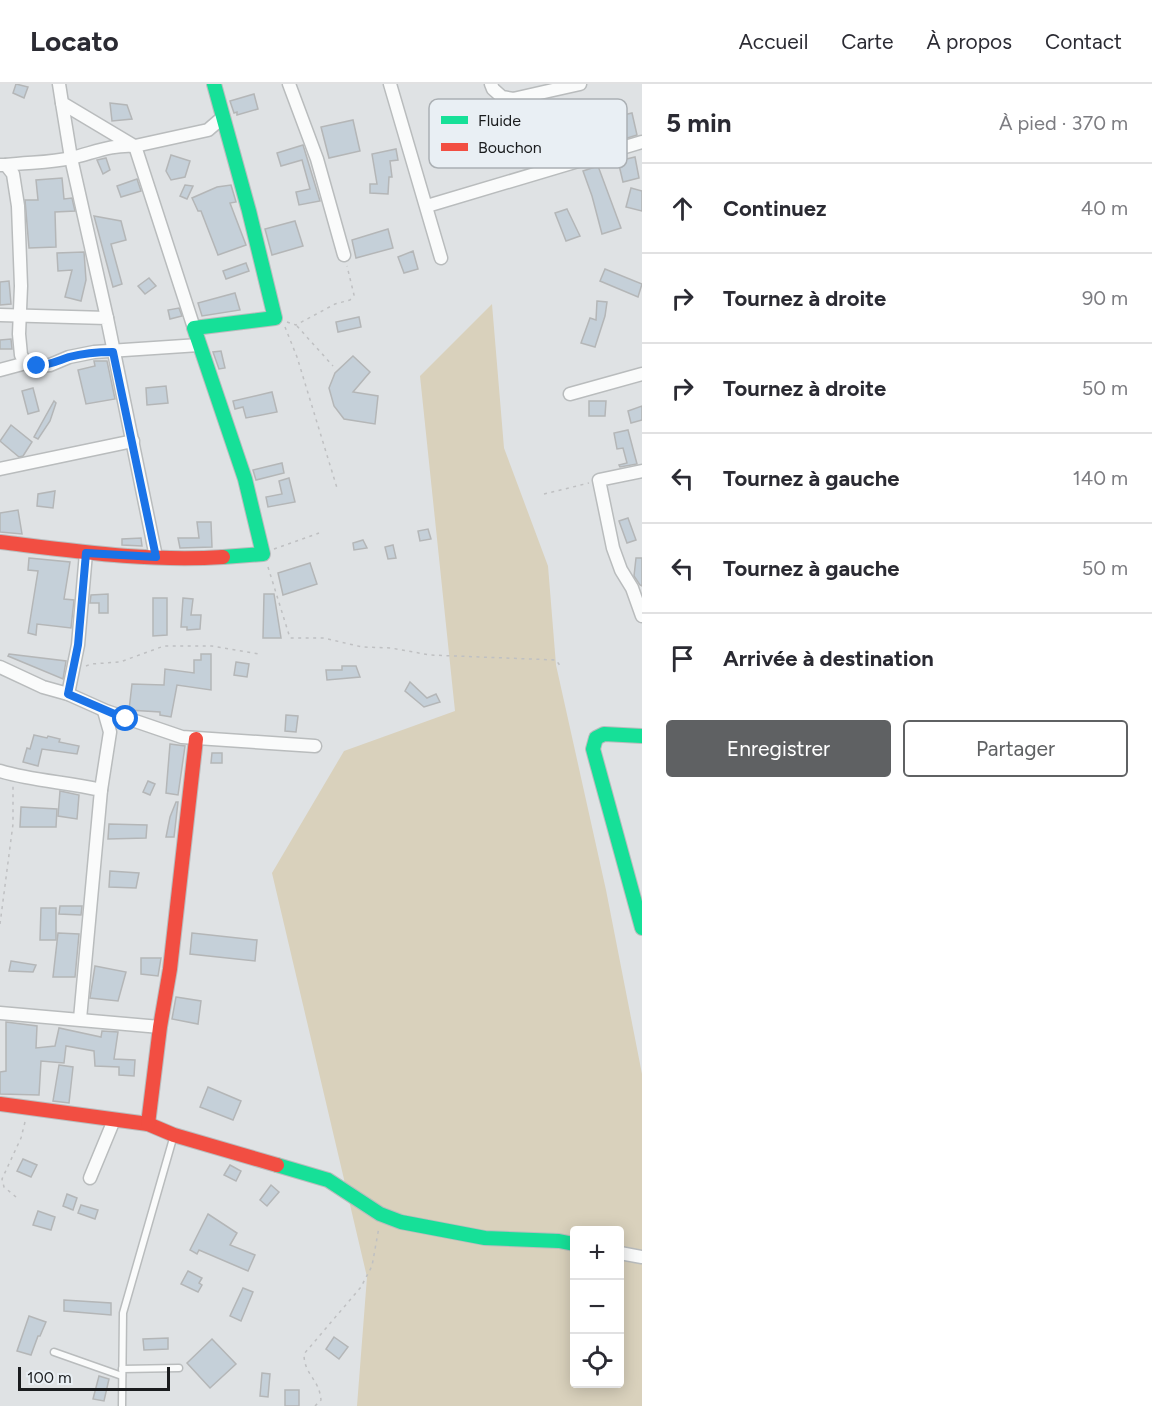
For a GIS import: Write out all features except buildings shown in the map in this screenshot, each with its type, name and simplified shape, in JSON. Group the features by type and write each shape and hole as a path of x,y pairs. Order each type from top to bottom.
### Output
{"street":[{"path":"59,84 71,158 107,318 156,557"},
{"path":"194,328 275,318 249,211 214,84"},
{"path":"289,84 317,159 344,255"},
{"path":"390,84 441,258"},
{"path":"491,84 502,97 513,99 580,84"},
{"path":"0,542 86,553 188,559 263,554 244,479 135,146 62,103"},
{"path":"3,165 71,158 122,145 135,146 208,130 223,117"},
{"path":"208,130 228,136"},
{"path":"627,146 642,142"},
{"path":"3,165 13,174 18,206 21,349 26,363"},
{"path":"427,206 555,168"},
{"path":"0,315 107,318"},
{"path":"0,370 26,363 37,366 50,365 94,352 199,345"},
{"path":"570,394 642,374"},
{"path":"0,469 133,441"},
{"path":"642,471 599,480 613,548 642,616"},
{"path":"68,694 78,645 86,553"},
{"path":"0,667 104,711 182,737 315,746"},
{"path":"80,1019 101,790 110,732 104,711"},
{"path":"110,732 126,719"},
{"path":"642,736 604,734 596,738 594,749 642,928"},
{"path":"148,1124 170,969 196,739"},
{"path":"0,771 45,782 101,790"},
{"path":"0,1013 160,1027"},
{"path":"0,1104 148,1124 174,1135 328,1180 380,1214 401,1222 485,1238 570,1243"},
{"path":"90,1178 114,1120"},
{"path":"624,1254 642,1257"}],"lane":[{"path":"122,1406 123,1313 174,1135"},
{"path":"54,1352 122,1376"},
{"path":"122,1369 179,1368"}],"path":[{"path":"296,325 354,296 344,255"},
{"path":"275,318 296,325 333,366"},
{"path":"275,318 285,327 297,357 337,488"},
{"path":"544,494 599,480"},
{"path":"319,533 281,545 263,554 290,638 324,638 362,648 391,648 430,655 556,660 561,667"},
{"path":"72,674 91,663 120,662 164,646 212,646 259,654"},
{"path":"0,924 13,824 13,775"},
{"path":"16,1197 4,1187 2,1179 21,1138 28,1108"},
{"path":"315,1406 321,1400 320,1388 304,1364 304,1354 361,1287 372,1266 380,1214"}],"shaded area":[{"path":"492,304 504,448 548,566 556,665 606,890 642,1074 642,1406 357,1406 367,1277 272,873 344,751 455,711 420,376"}],"traffic: fast":[{"path":"214,84 249,211 275,318 194,328 245,479 263,554 223,557"},
{"path":"642,736 604,734 596,738 593,749 642,928"},
{"path":"277,1165 328,1180 380,1214 401,1222 485,1238 570,1243"}],"traffic: jam":[{"path":"0,542 139,557 223,557"},
{"path":"148,1124 170,969 196,739"},
{"path":"0,1104 148,1124 174,1135 277,1165"}],"route":[{"path":"37,366 50,365 69,357 94,352 113,352 156,557 86,553 78,645 68,694 126,719"}]}
